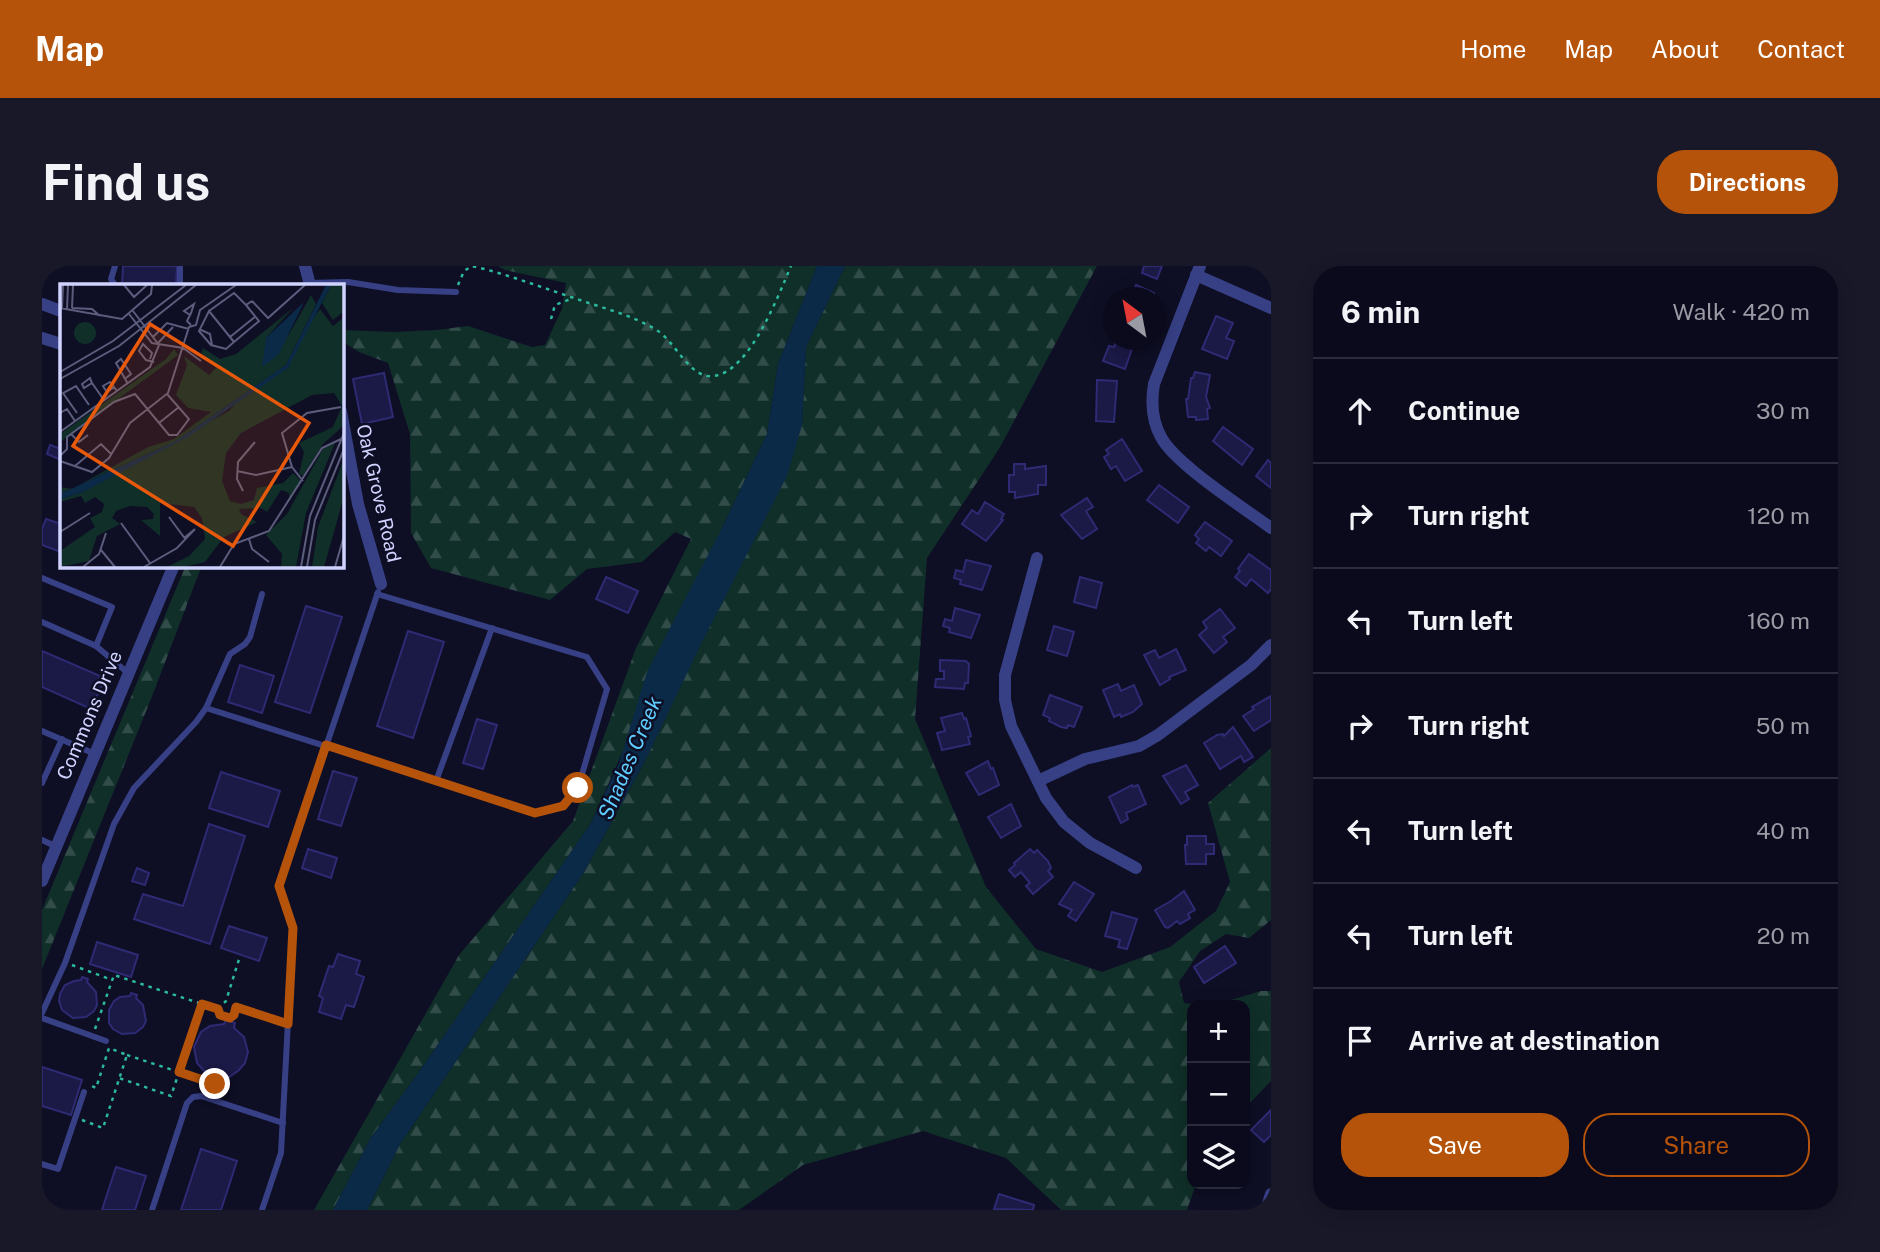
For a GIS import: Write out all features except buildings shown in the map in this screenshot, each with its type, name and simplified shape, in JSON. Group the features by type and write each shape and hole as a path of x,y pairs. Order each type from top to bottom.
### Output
{"street":[{"path":"305,266 307,284"},
{"path":"1271,308 1198,271 1154,384 1152,399 1156,428 1170,451 1271,528"},
{"path":"42,304 60,311"},
{"path":"42,338 60,344"},
{"name":"Oak Grove Road","path":"343,422 358,504 379,589"},
{"path":"1037,558 1007,662 1004,688 1011,726 1054,810 1074,831 1136,869"},
{"name":"Commons Drive","path":"42,881 173,567"},
{"path":"1038,781 1062,768 1139,746 1158,735 1251,665 1271,645"},
{"path":"1266,1210 1271,1194"}],"lane":[{"path":"114,284 111,278 115,266"},
{"path":"180,266 180,284"},
{"path":"321,284 348,282 398,290 456,292"},
{"path":"42,578 112,607 96,646"},
{"path":"206,708 326,745 436,780 535,813 563,806 578,788 607,690 587,657 379,589 326,745 279,886 293,928 283,1123 281,1153 262,1210"},
{"path":"42,1013 65,962 114,824 134,788 206,708 230,654 250,637 262,594"},
{"path":"42,622 96,646 128,673"},
{"path":"436,780 492,628"},
{"path":"42,731 95,754"},
{"path":"42,783 62,739"},
{"path":"42,840 55,846"},
{"path":"42,1018 106,1041"},
{"path":"42,1164 58,1169 85,1093"},
{"path":"152,1210 187,1103 193,1097 201,1096 283,1123"}],"path":[{"path":"456,292 464,271 472,266 574,298 649,326 662,334 694,371 705,377 715,376 732,368 742,358 761,330 792,266"},
{"path":"551,319 555,305 574,298"},
{"path":"218,1009 226,1001 240,956"},
{"path":"65,962 112,980"},
{"path":"93,1036 114,975 218,1009"},
{"path":"119,1078 171,1096 202,1004"},
{"path":"218,1009 220,1015 230,1018 236,1007 288,1024"},
{"path":"85,1093 88,1085 96,1088 109,1048 215,1084"},
{"path":"75,1118 103,1128 127,1055"}],"green space":[{"path":"498,266 817,266 778,364 767,434 721,530 591,823 370,1139 333,1210 314,1210 459,955 573,821 636,648 691,539 675,532 642,562 587,569 550,600 431,568 411,533 410,434 388,363 359,352 343,342 343,330 394,332 468,326 532,347 545,345 562,309 566,283 505,270"},
{"path":"845,266 1097,266 999,449 927,558 915,719 986,887 1036,949 1102,972 1170,947 1216,911 1230,882 1208,803 1271,748 1271,920 1249,938 1226,934 1200,951 1179,982 1184,1003 1187,1004 1187,1189 1194,1189 1187,1210 1061,1210 1006,1158 923,1131 803,1165 739,1210 367,1210 400,1144 584,872 645,761 802,425 806,347"},
{"path":"185,567 201,567 42,969 42,910"},
{"path":"1261,991 1271,991 1271,1081 1250,1103 1250,1000 1231,1000"}],"water":[{"name":"Shades Creek","path":"817,266 845,266 806,347 802,425 787,476 645,761 584,872 400,1144 367,1210 333,1210 370,1139 591,823 619,763 647,672 721,530 767,434 778,364"}],"route":[{"path":"215,1084 179,1072 202,1004 218,1009 220,1015 230,1018 236,1007 288,1024 293,928 279,886 326,745 535,813 563,806 578,788"}]}
